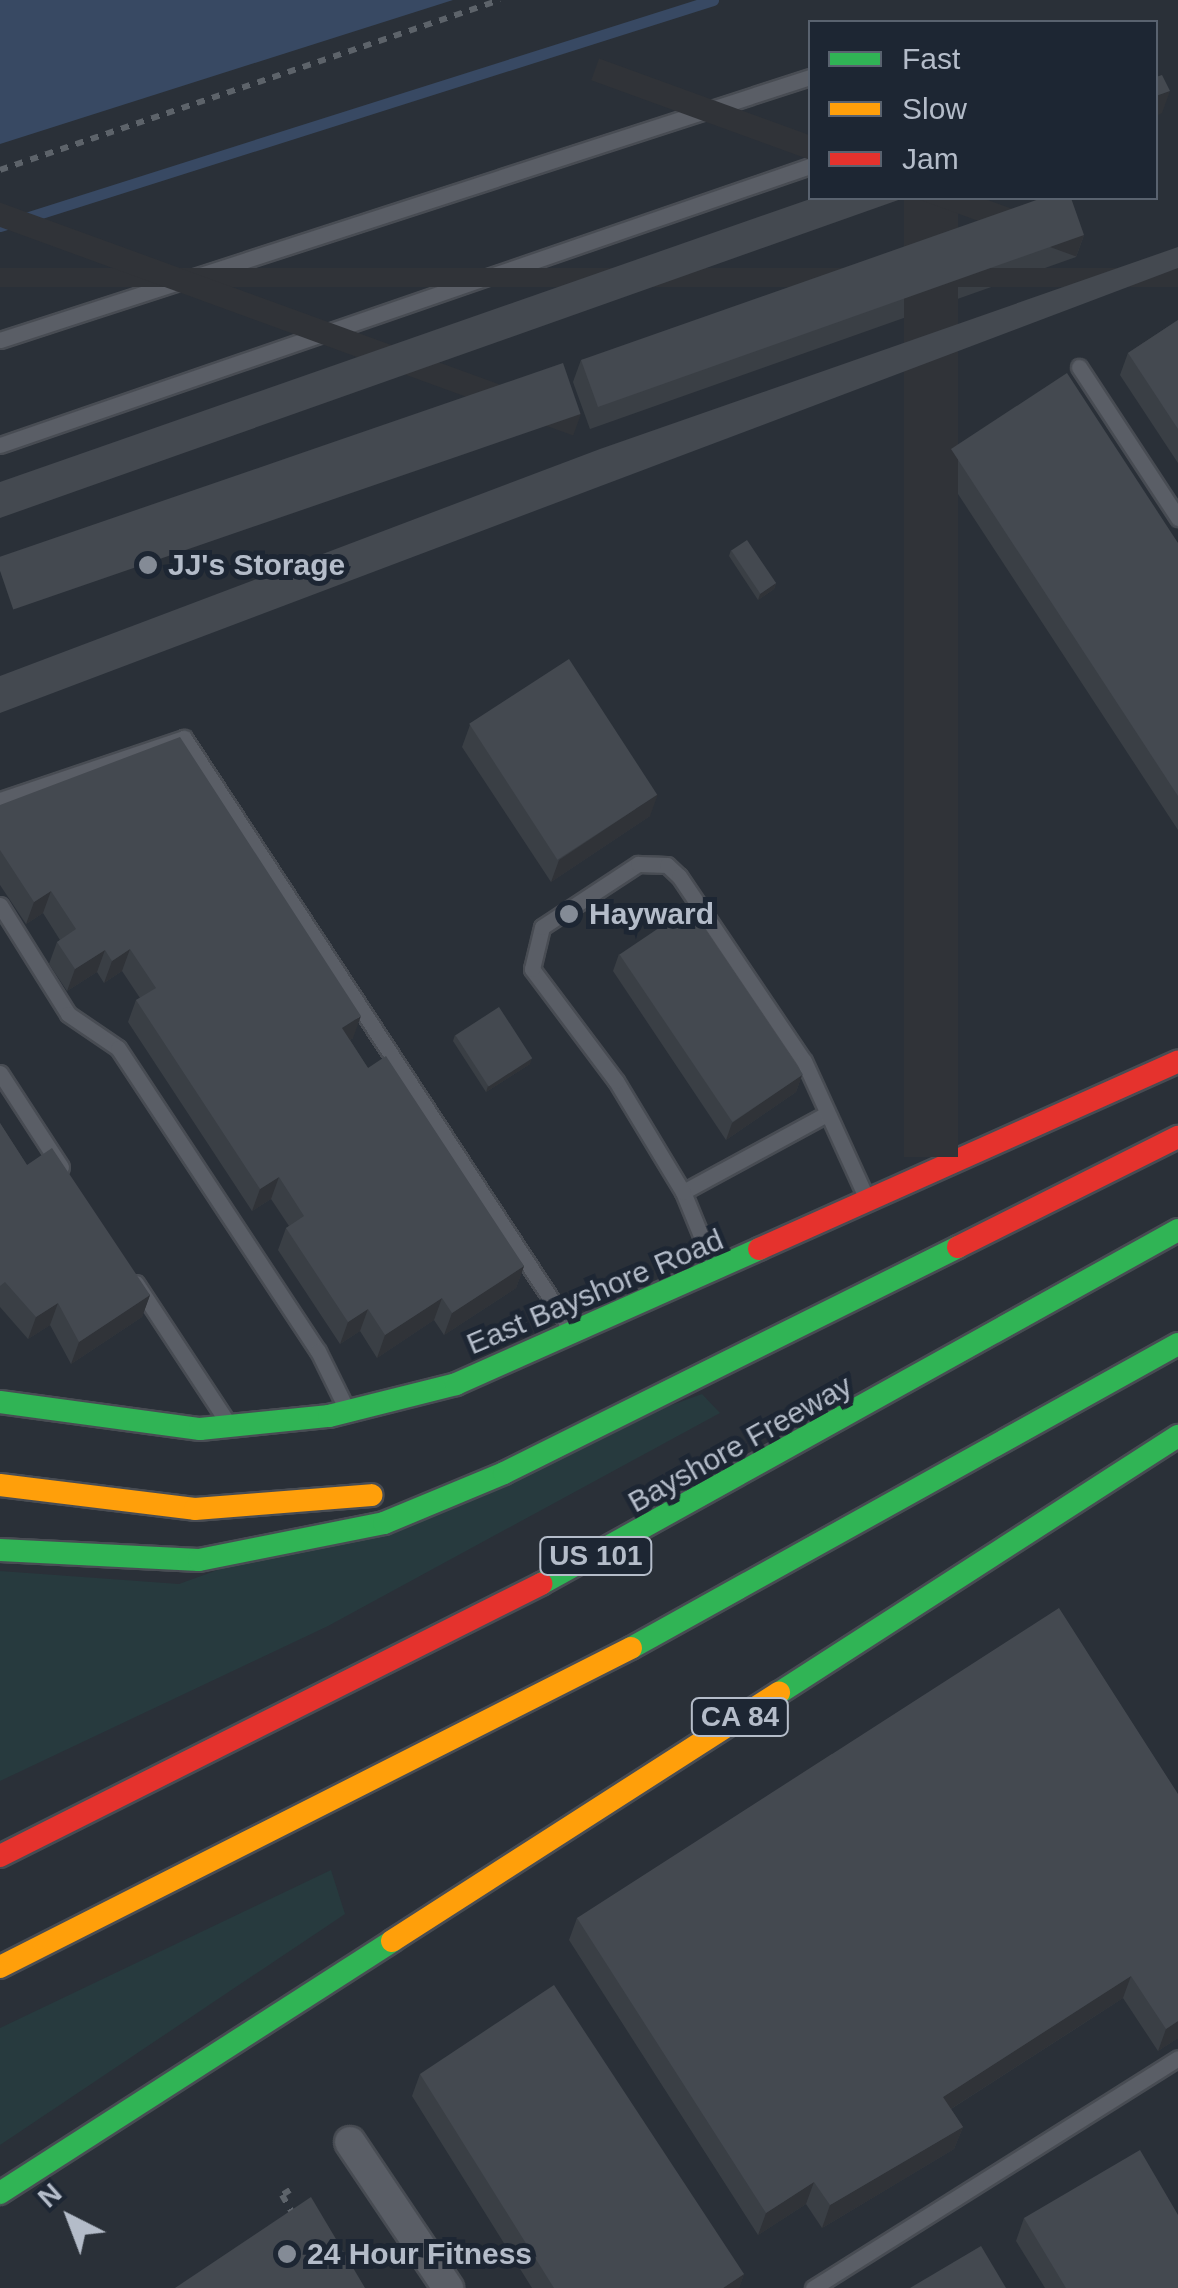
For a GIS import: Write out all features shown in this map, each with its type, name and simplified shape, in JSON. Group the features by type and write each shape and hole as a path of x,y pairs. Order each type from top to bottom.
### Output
{"main road":[{"name":"East Bayshore Road","path":"0,1402 133,1425 230,1426 348,1412 456,1384 869,1206 1178,1062"},
{"path":"0,1550 140,1563 319,1541 504,1474 755,1345 1178,1137"},
{"name":"Bayshore Freeway","path":"0,1856 612,1548 1178,1230"},
{"path":"0,1967 632,1648 1178,1344"},
{"path":"0,1485 195,1509 381,1493 499,1457 755,1345"},
{"name":"CA 84","path":"0,2193 1178,1436"}],"street":[{"path":"350,2142 448,2288"}],"lane":[{"path":"0,340 808,78"},
{"path":"0,445 808,167"},
{"path":"1079,367 1178,518"},
{"path":"0,800 184,738 574,1334"},
{"path":"716,1272 683,1192 532,969 542,927 638,864 667,865 680,876 804,1061 869,1206"},
{"path":"0,906 68,1014 118,1048 318,1351 348,1412"},
{"path":"0,1073 74,1187"},
{"path":"683,1192 826,1115"},
{"path":"127,1269 230,1426"},
{"path":"813,2288 1178,2058"}],"path":[{"path":"0,170 500,0"},
{"path":"280,2228 295,2218 282,2196 290,2190"}],"green space":[{"path":"702,1394 720,1413 328,1626 0,1781 0,1571 179,1584"},
{"path":"331,1870 345,1914 0,2145 0,2028"}],"water":[{"path":"0,0 453,0 0,144"}],"building":[{"path":"1162,75 1170,91 1158,95 1158,76"},
{"path":"808,200 898,200 0,518 0,482"},
{"path":"1036,200 1072,200 1084,235 598,407 581,360"},
{"path":"1178,247 1178,268 0,713 0,676 600,449"},
{"path":"1178,320 1178,429 1128,353"},
{"path":"563,363 581,414 13,609 0,571 0,557"},
{"path":"1067,373 1178,543 1178,796 951,449"},
{"path":"747,540 776,583 760,594 731,551"},
{"path":"569,659 657,795 557,860 469,724"},
{"path":"180,737 361,1016 342,1028 368,1068 386,1056 524,1266 452,1313 442,1298 385,1335 368,1309 348,1322 286,1228 304,1216 279,1177 260,1189 136,1000 156,988 130,949 112,961 105,950 75,969 57,942 76,929 51,891 34,902 0,850 0,805"},
{"path":"690,907 803,1074 732,1122 620,955"},
{"path":"499,1007 532,1058 489,1086 455,1035"},
{"path":"0,1123 27,1165 52,1148 150,1295 79,1342 58,1303 36,1317 5,1282 0,1286"},
{"path":"1059,1608 1178,1794 1178,2021 1166,2029 1131,1976 943,2097 963,2127 830,2205 814,2182 766,2213 577,1918"},
{"path":"554,1985 744,2274 723,2288 554,2288 420,2074"},
{"path":"1140,2150 1178,2215 1178,2288 1066,2288 1024,2218"},
{"path":"311,2197 365,2288 175,2288"},
{"path":"981,2246 1006,2288 910,2288"}],"waterway":[{"path":"0,226 713,0"}],"traffic: fast":[{"path":"541,1584 1178,1230"},
{"path":"0,1550 199,1560 384,1523 504,1473 958,1247"},
{"path":"0,1402 200,1429 329,1416 456,1384 759,1249"},
{"path":"631,1648 1178,1344"},
{"path":"779,1693 1178,1436"},
{"path":"0,2193 392,1941"}],"traffic: slow":[{"path":"0,1485 195,1509 371,1495"},
{"path":"0,1967 631,1648"},
{"path":"392,1941 779,1693"}],"traffic: jam":[{"path":"759,1249 1178,1062"},
{"path":"958,1247 1178,1137"},
{"path":"0,1856 541,1584"}],"place":[{"name":"JJ's Storage","path":"148,565"},
{"name":"Hayward","path":"569,914"},
{"name":"24 Hour Fitness","path":"287,2254"}]}
